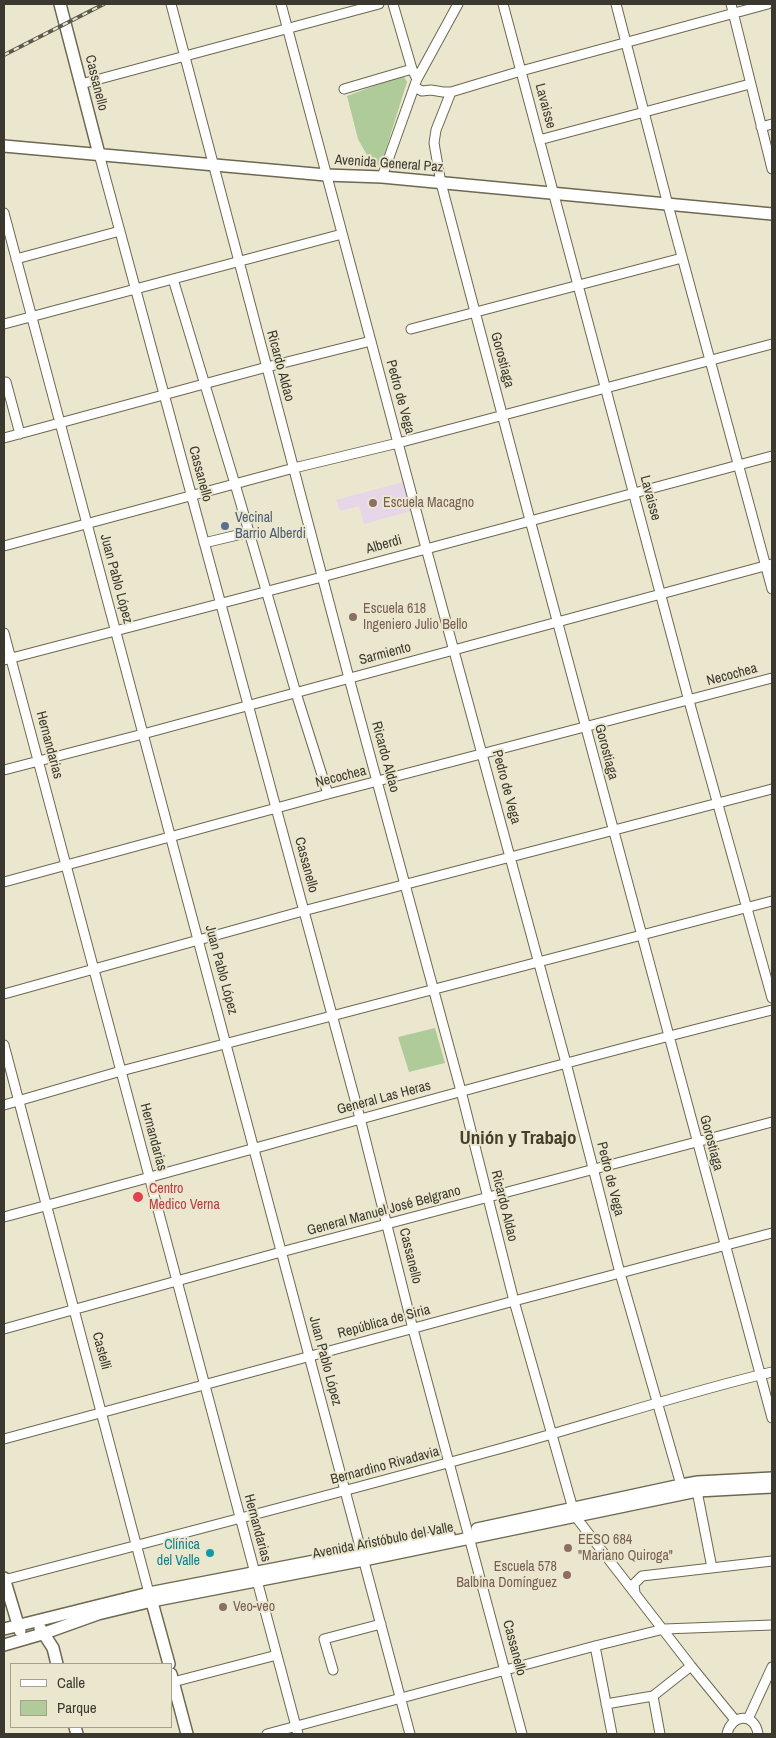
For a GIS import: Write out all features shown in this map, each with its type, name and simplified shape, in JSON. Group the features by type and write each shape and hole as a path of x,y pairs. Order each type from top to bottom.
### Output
{"main road":[{"name":"Cassanello","path":"60,4 99,154"},
{"name":"Avenida General Paz","path":"4,146 326,175 382,177 772,214"},
{"name":"Avenida Aristóbulo del Valle","path":"4,1631 18,1625 39,1620 150,1597 468,1535 574,1512 680,1485 698,1482 772,1478"},
{"name":"Avenida Aristóbulo del Valle","path":"574,1512 697,1491 772,1487"},
{"path":"4,1579 23,1640"},
{"name":"Avenida Aristóbulo del Valle","path":"6,1644 42,1634 150,1597"},
{"name":"Castelli","path":"150,1597 168,1663"},
{"path":"39,1620 39,1628 53,1648 58,1663"},
{"path":"4,1631 6,1644"},
{"path":"172,1678 188,1734"}],"street":[{"name":"Ricardo Aldao","path":"171,4 322,577 461,1091 514,1301 574,1512"},
{"name":"Pedro de Vega","path":"281,4 566,1063 620,1273 680,1485"},
{"path":"81,84 379,4"},
{"path":"393,4 416,83 422,91 443,92 451,92 627,42 733,8 768,4"},
{"path":"382,177 416,83 458,4"},
{"name":"Lavaisse","path":"503,4 660,594 772,998"},
{"path":"616,4 737,465 769,565 772,589"},
{"path":"733,8 772,169"},
{"path":"344,89 412,69"},
{"path":"539,140 750,84"},
{"name":"Gorostiaga","path":"451,92 436,130 434,143 441,183 556,621 772,1418"},
{"path":"761,127 772,124"},
{"name":"Cassanello","path":"99,154 190,496 360,1118 413,1328 522,1734"},
{"name":"Juan Pablo López","path":"4,213 410,1734"},
{"path":"16,259 120,231"},
{"path":"4,324 342,234"},
{"path":"411,329 682,258"},
{"path":"173,279 250,532 296,693 328,794"},
{"path":"4,438 266,367 371,341"},
{"path":"4,546 294,468 398,443 772,344"},
{"path":"6,382 20,434"},
{"name":"Alberdi","path":"7,659 322,577 772,456"},
{"path":"204,543 250,532"},
{"name":"Sarmiento","path":"4,770 769,565"},
{"name":"Hernandarias","path":"4,633 7,659 38,760 67,866 297,1731"},
{"name":"Necochea","path":"4,882 328,794 772,678"},
{"path":"4,994 303,911 772,790"},
{"path":"4,1105 538,961 772,901"},
{"name":"General Las Heras","path":"4,1217 360,1118 772,1010"},
{"name":"Castelli","path":"4,1045 150,1597"},
{"name":"General Manuel José Belgrano","path":"4,1328 772,1122"},
{"name":"República de Siria","path":"4,1439 772,1233"},
{"name":"Bernardino Rivadavia","path":"4,1579 345,1492 656,1403 772,1372"},
{"path":"680,1485 697,1491 712,1568"},
{"path":"574,1512 691,1666 735,1720"},
{"path":"635,1593 634,1584 642,1576 772,1561"},
{"path":"333,1670 324,1639 381,1624"},
{"path":"267,1734 297,1731 400,1699 594,1646 664,1629 772,1625"},
{"path":"594,1646 612,1734"},
{"path":"172,1678 277,1655"},
{"path":"606,1704 653,1696 691,1666"},
{"path":"748,1719 770,1680 772,1667"},
{"path":"653,1696 660,1734"},
{"path":"727,1734 728,1729 735,1720 748,1719 754,1723 758,1734"}],"shaded area":[{"name":"Escuela Macagno","path":"403,482 411,511 364,524 359,506 340,511 336,500"}],"green space":[{"path":"403,75 407,82 381,165 373,166 358,139 347,96"},
{"path":"435,1028 445,1063 409,1072 398,1037"}],"railway":[{"path":"4,55 104,4"}],"place":[{"name":"Escuela Macagno","path":"373,503"},
{"name":"Vecinal Barrio Alberdi","path":"225,526"},
{"name":"Escuela 618 Ingeniero Julio Bello","path":"353,617"},
{"name":"Centro Medico Verna","path":"138,1197"},
{"name":"EESO 684 \"Mariano Quiroga\"","path":"568,1548"},
{"name":"Clínica del Valle","path":"210,1553"},
{"name":"Escuela 578 Balbina Domínguez","path":"567,1575"},
{"name":"Veo-veo","path":"223,1607"}],"district":[{"name":"Unión y Trabajo","path":"518,1139"}]}
